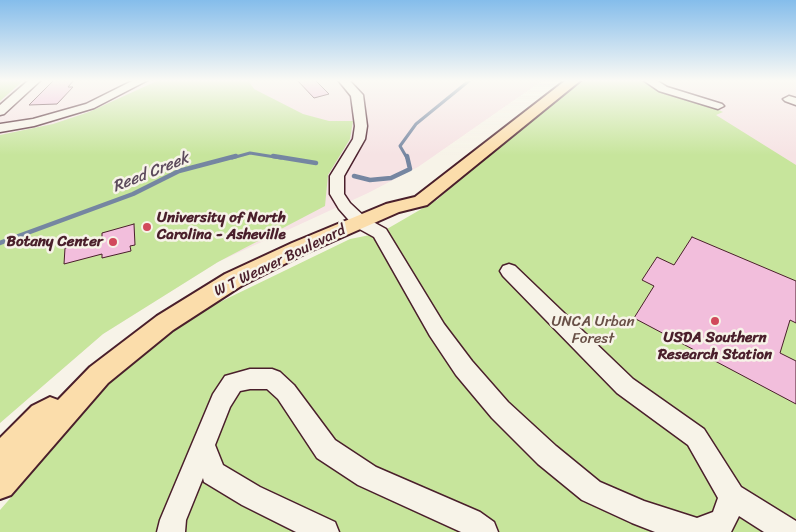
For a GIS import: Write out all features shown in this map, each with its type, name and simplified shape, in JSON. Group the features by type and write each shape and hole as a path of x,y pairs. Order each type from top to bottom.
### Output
{"main road":[{"name":"W T Weaver Boulevard","path":"393,208 455,162 524,105"},
{"name":"W T Weaver Boulevard","path":"0,458 42,416 99,375 165,323 233,280 299,248 393,208 421,201 544,105"},
{"name":"W T Weaver Boulevard","path":"0,484 99,375"}],"street":[{"path":"0,128 34,122 92,105"},
{"path":"358,105 361,126 359,139 337,176 336,190 344,206 360,222 380,233 437,330 464,368 500,410 547,455 591,491 641,514 697,532 723,522 732,496"},
{"path":"509,271 625,386 696,437 732,496 788,532"},
{"path":"170,532 173,520 221,401 233,383 250,378 272,379 286,392 326,449 367,476 470,522 484,532"},
{"path":"204,446 212,472 251,496 326,532"}],"shaded area":[{"name":"University of North Carolina - Asheville","path":"0,105 507,105 418,167 368,193 218,262 103,334 0,423"},
{"path":"651,105 796,105 796,216"}],"green space":[{"name":"University of North Carolina - Asheville","path":"105,105 285,105 303,114 329,121 353,121 350,139 328,175 325,206 218,262 103,334 0,423 0,135 53,124"},
{"name":"UNCA Urban Forest","path":"546,105 709,105 723,112 716,115 796,165 796,532 0,532 0,510 21,486 76,413 138,357 189,317 350,239 380,233 437,200 526,119"}],"building":[{"name":"Botany Center","path":"134,224 135,245 130,246 131,251 102,258 102,254 64,264 65,248 102,239 102,233"},
{"name":"USDA Southern Research Station","path":"692,237 796,281 796,323 790,320 780,353 796,361 796,404 634,318 654,286 642,280 657,257 674,265"}],"waterway":[{"name":"Reed Creek","path":"407,158 400,146 416,124 440,105"},
{"name":"Reed Creek","path":"232,158 250,153 281,158"},
{"name":"Reed Creek","path":"0,243 133,194 179,171 236,156"},
{"name":"Reed Creek","path":"273,156 316,163"},
{"name":"Reed Creek","path":"354,176 370,180 391,178 410,169 407,156"}],"place":[{"name":"University of North Carolina - Asheville","path":"147,227"},
{"name":"Botany Center","path":"113,242"},
{"name":"USDA Southern Research Station","path":"715,321"}]}
